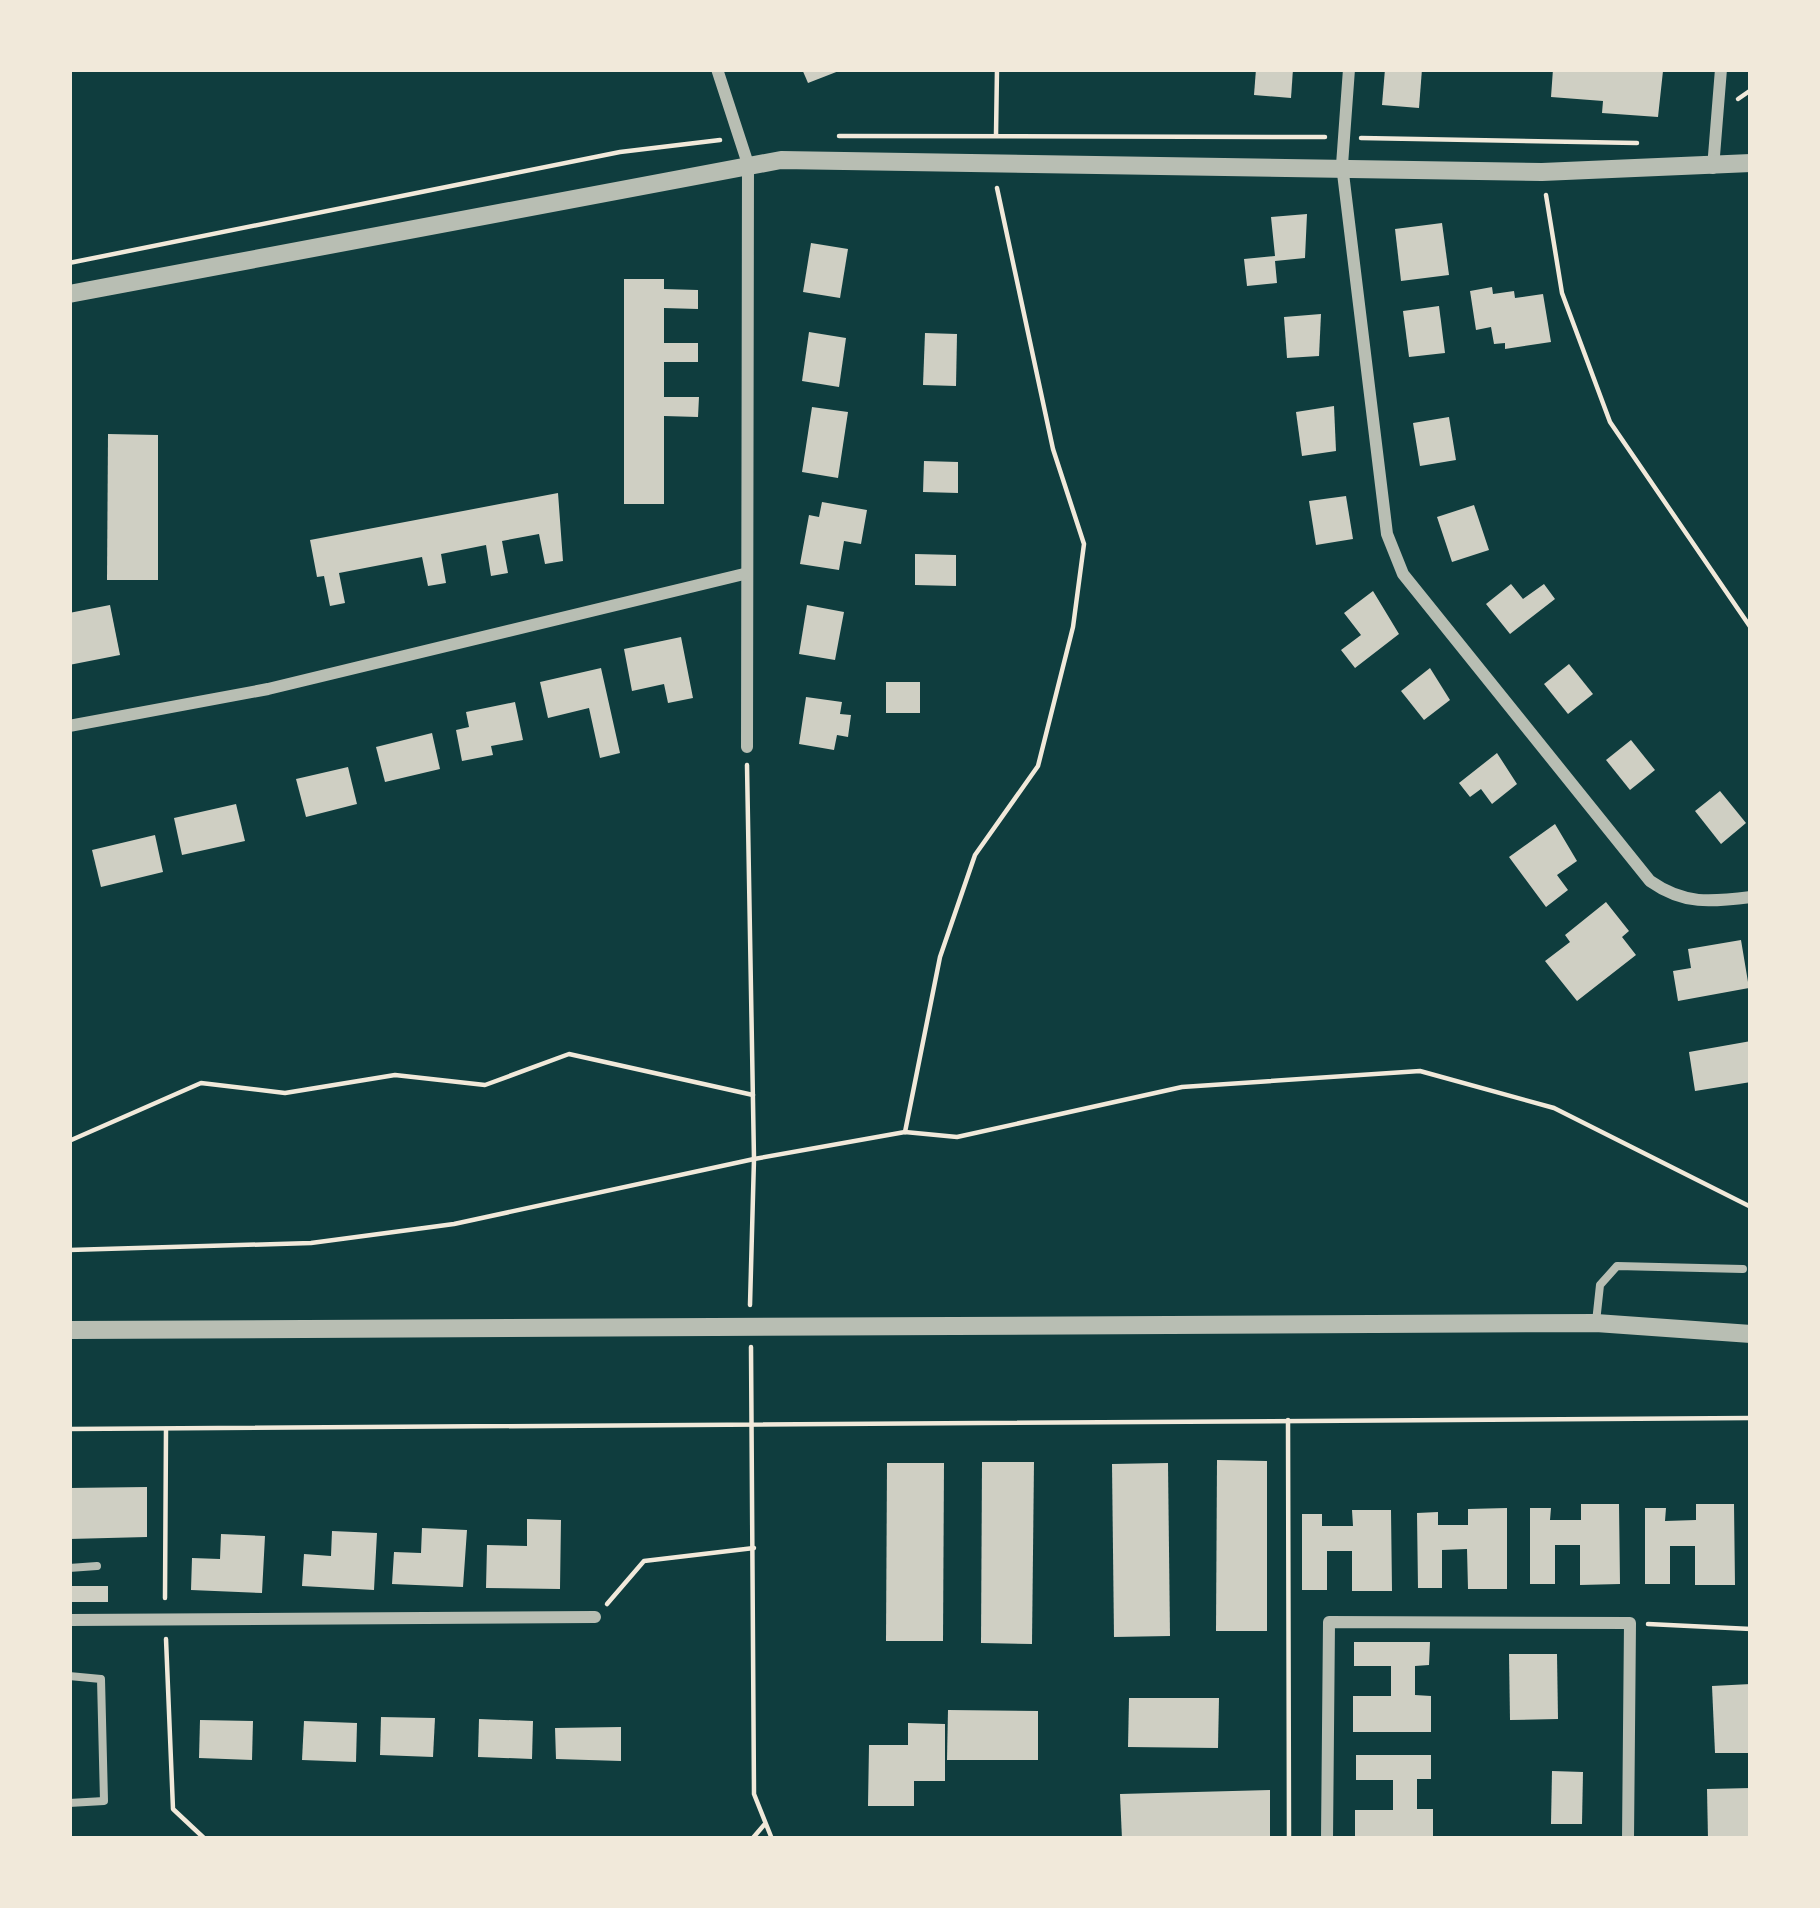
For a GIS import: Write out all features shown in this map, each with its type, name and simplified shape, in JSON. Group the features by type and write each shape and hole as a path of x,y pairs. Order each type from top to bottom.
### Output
{"street":[{"path":"717,69 748,164 747,747"},
{"path":"1349,69 1342,165 1387,534 1403,574 1650,881 1675,898 1709,902 1751,897"},
{"path":"1713,168 1721,69"},
{"path":"69,294 748,164 992,161 1542,172 1751,163"},
{"path":"69,726 268,689 744,574"},
{"path":"69,1330 1596,1323 1751,1334"},
{"path":"69,1620 595,1617"},
{"path":"1327,1839 1329,1622 1630,1624 1628,1839"}],"lane":[{"path":"1596,1323 1600,1285 1616,1266 1743,1268"},
{"path":"69,1568 97,1566"},
{"path":"69,1676 101,1679 104,1802 69,1803"}],"path":[{"path":"905,1132 940,957 975,855 1038,766 1073,627 1084,544 1053,449 992,161 997,69"},
{"path":"1542,172 1562,293 1610,422 1751,628"},
{"path":"747,747 754,1159 750,1329 754,1794 772,1839"},
{"path":"69,1141 201,1083 285,1094 395,1075 485,1085 569,1054 753,1095"},
{"path":"69,1250 311,1243 454,1224 754,1159 905,1132 957,1137 1182,1087 1420,1071 1554,1108 1751,1208"},
{"path":"69,1429 1751,1418"},
{"path":"1288,1420 1289,1839"},
{"path":"595,1617 644,1561 754,1548"},
{"path":"1630,1624 1751,1629"},
{"path":"173,1809 206,1839"},
{"path":"752,1839 766,1824"}],"building":[{"path":"802,69 844,69 808,83"},
{"path":"1256,69 1293,69 1291,98 1254,95"},
{"path":"1385,69 1422,69 1419,108 1382,105"},
{"path":"1553,69 1663,71 1658,117 1602,113 1603,101 1551,97"},
{"path":"1307,214 1305,258 1275,261 1277,283 1247,286 1244,259 1275,256 1271,217"},
{"path":"1442,223 1449,275 1401,281 1395,229"},
{"path":"811,243 848,249 840,298 803,292"},
{"path":"624,279 664,279 664,289 698,290 698,309 664,308 664,343 698,343 698,362 664,362 664,397 699,397 698,417 664,416 664,504 624,504"},
{"path":"1492,287 1493,294 1514,291 1515,298 1543,294 1551,342 1505,349 1505,343 1494,344 1491,327 1476,330 1470,291"},
{"path":"1439,306 1445,353 1409,357 1403,311"},
{"path":"1321,314 1319,356 1287,358 1284,317"},
{"path":"809,332 846,338 839,387 802,381"},
{"path":"925,333 957,334 956,386 923,385"},
{"path":"1334,406 1336,451 1302,456 1296,412"},
{"path":"812,407 848,412 838,478 802,472"},
{"path":"1449,417 1456,460 1420,466 1413,423"},
{"path":"108,434 158,435 158,580 107,580"},
{"path":"924,461 958,462 958,493 923,492"},
{"path":"558,493 563,561 545,564 539,534 502,541 508,573 491,576 486,545 441,554 446,583 428,586 422,557 339,573 345,603 330,606 324,576 317,577 310,540"},
{"path":"1346,496 1353,539 1316,545 1309,501"},
{"path":"822,502 867,510 861,544 844,541 839,570 800,564 809,515 819,517"},
{"path":"1474,505 1489,550 1452,562 1437,517"},
{"path":"915,554 956,555 956,586 915,585"},
{"path":"1511,584 1523,599 1544,584 1555,599 1510,634 1486,604"},
{"path":"1373,591 1399,634 1355,668 1341,650 1361,635 1344,613"},
{"path":"110,605 120,655 69,665 69,613"},
{"path":"807,605 844,612 835,660 799,654"},
{"path":"681,637 693,698 668,703 664,684 632,691 624,649"},
{"path":"1569,664 1593,694 1568,714 1544,684"},
{"path":"601,668 620,753 600,758 589,708 548,718 540,682"},
{"path":"1430,668 1450,700 1424,720 1401,691"},
{"path":"886,682 920,682 920,713 886,713"},
{"path":"806,697 842,702 840,714 851,715 848,737 837,735 834,750 799,744"},
{"path":"515,702 523,740 491,746 493,755 462,761 456,730 469,727 466,712"},
{"path":"432,733 440,769 385,782 376,747"},
{"path":"1631,740 1655,770 1630,790 1606,760"},
{"path":"1497,753 1517,784 1492,804 1481,789 1470,797 1459,783"},
{"path":"348,767 357,804 306,817 296,779"},
{"path":"1720,791 1746,823 1721,844 1695,811"},
{"path":"236,804 245,841 182,855 174,818"},
{"path":"1555,824 1577,861 1557,875 1568,890 1546,907 1509,857"},
{"path":"155,835 163,872 101,887 92,850"},
{"path":"1606,902 1629,931 1622,937 1636,955 1577,1001 1545,961 1570,942 1565,935"},
{"path":"1741,940 1749,988 1678,1001 1673,971 1691,968 1688,949"},
{"path":"1751,1041 1751,1082 1695,1091 1689,1052"},
{"path":"1217,1460 1267,1461 1267,1631 1216,1631"},
{"path":"982,1462 1034,1462 1032,1644 981,1643"},
{"path":"887,1463 944,1463 943,1641 886,1641"},
{"path":"1168,1463 1170,1636 1114,1637 1112,1464"},
{"path":"147,1487 147,1537 69,1539 69,1488"},
{"path":"1581,1504 1619,1504 1620,1584 1580,1585 1580,1545 1555,1545 1555,1584 1530,1584 1530,1508 1551,1508 1550,1520 1581,1520"},
{"path":"1696,1504 1734,1504 1735,1585 1695,1585 1695,1546 1670,1546 1670,1584 1645,1584 1645,1508 1666,1508 1665,1521 1696,1520"},
{"path":"1507,1508 1507,1589 1468,1589 1467,1549 1442,1550 1442,1588 1418,1588 1417,1513 1438,1512 1438,1525 1468,1525 1468,1509"},
{"path":"1352,1510 1391,1510 1392,1591 1352,1591 1352,1551 1327,1551 1327,1590 1302,1590 1302,1514 1322,1514 1322,1526 1353,1526"},
{"path":"527,1519 561,1520 560,1589 486,1588 487,1545 527,1546"},
{"path":"422,1528 467,1530 463,1587 392,1584 394,1552 421,1553"},
{"path":"332,1531 377,1533 374,1590 302,1586 304,1554 331,1556"},
{"path":"221,1534 265,1536 262,1593 191,1590 192,1558 220,1559"},
{"path":"69,1586 108,1586 108,1602 69,1602"},
{"path":"1354,1642 1430,1642 1429,1665 1415,1666 1415,1695 1431,1696 1431,1732 1353,1732 1353,1696 1391,1696 1391,1666 1354,1666"},
{"path":"1509,1654 1557,1654 1558,1719 1510,1720"},
{"path":"1751,1684 1751,1753 1715,1753 1712,1686"},
{"path":"1129,1698 1219,1698 1218,1748 1128,1747"},
{"path":"948,1710 1038,1711 1038,1760 947,1760"},
{"path":"381,1717 435,1718 433,1757 380,1755"},
{"path":"479,1719 533,1721 532,1759 478,1757"},
{"path":"200,1720 253,1721 252,1760 199,1758"},
{"path":"304,1721 357,1723 356,1762 302,1760"},
{"path":"908,1723 945,1724 945,1781 914,1781 914,1806 868,1806 869,1745 908,1745"},
{"path":"621,1727 621,1761 556,1759 555,1728"},
{"path":"1356,1755 1431,1755 1431,1779 1417,1779 1417,1809 1433,1809 1433,1839 1355,1839 1355,1810 1393,1810 1393,1780 1356,1780"},
{"path":"1552,1771 1583,1772 1582,1824 1551,1824"},
{"path":"1751,1788 1750,1839 1708,1839 1707,1789"},
{"path":"1270,1790 1270,1838 1122,1839 1120,1794"}]}
